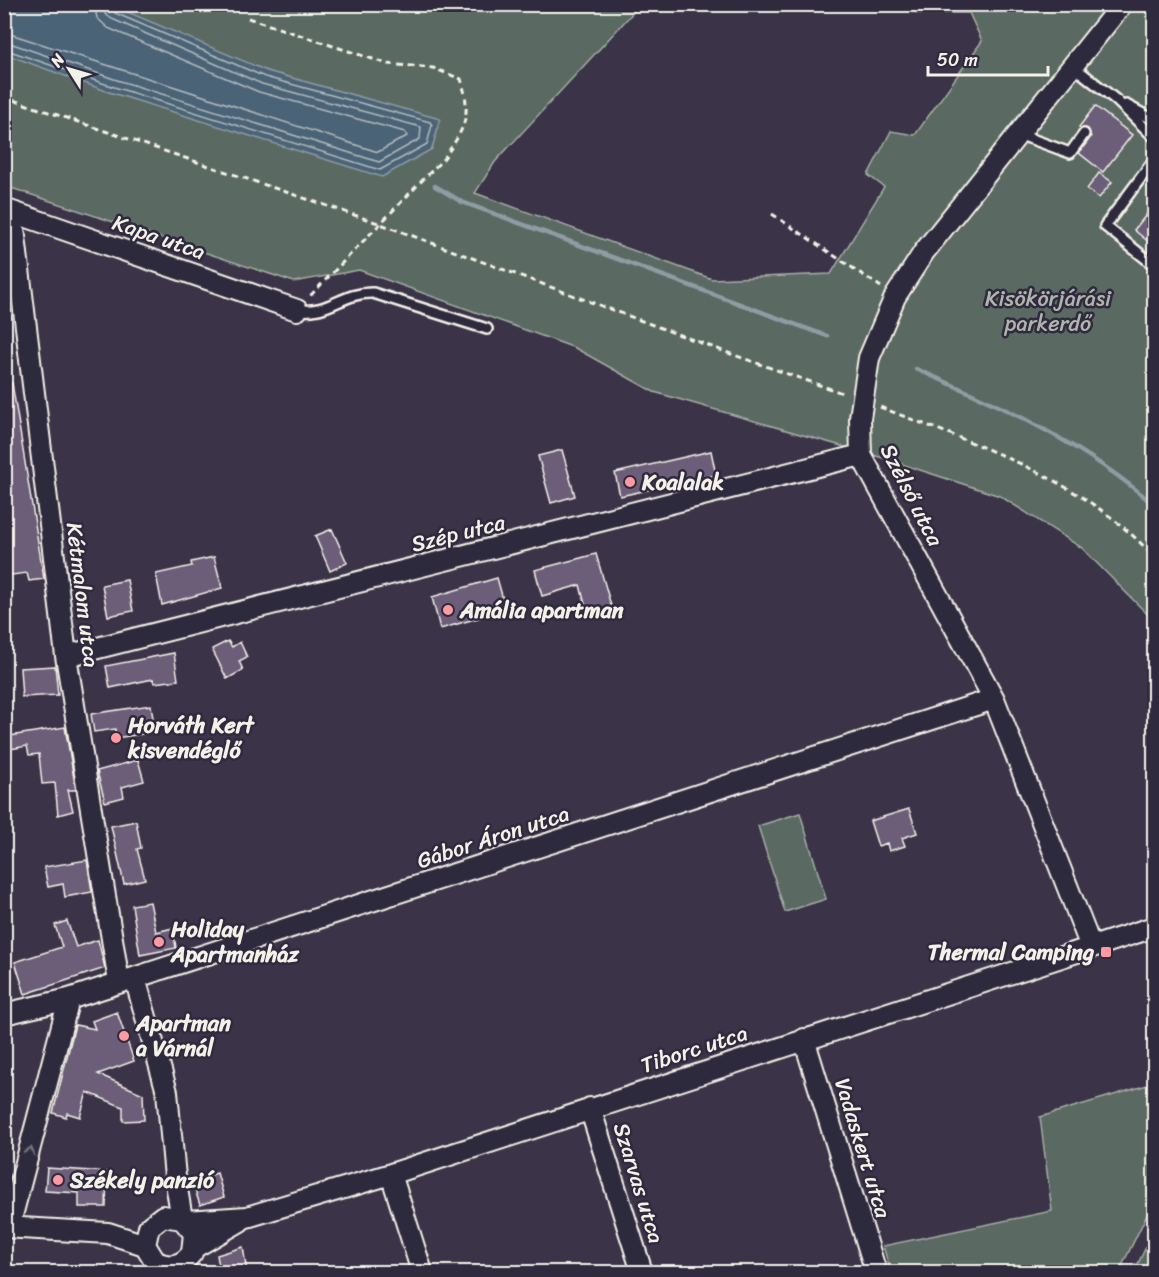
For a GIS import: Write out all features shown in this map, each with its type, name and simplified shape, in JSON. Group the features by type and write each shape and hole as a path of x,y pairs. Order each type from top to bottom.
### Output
{"street":[{"name":"Szélső utca","path":"1091,947 994,699 861,455 861,400 869,358 895,297 924,252 1122,4"},
{"name":"Kapa utca","path":"8,211 297,310"},
{"name":"Kétmalom utca","path":"8,211 66,656 127,980 167,1092 174,1168 172,1219"},
{"name":"Szép utca","path":"66,656 861,455"},
{"name":"Gábor Áron utca","path":"4,1014 69,999 994,699"},
{"name":"Tiborc utca","path":"7,1227 108,1233 145,1245 148,1254 168,1269 180,1264 193,1250 247,1217 391,1174 1155,927"},
{"path":"7,1227 69,999"},
{"name":"Vadaskert utca","path":"804,1039 876,1272"},
{"name":"Szarvas utca","path":"590,1108 642,1272"},
{"path":"391,1174 422,1272"},
{"name":"Tiborc utca","path":"108,1233 172,1219 247,1217"},
{"path":"145,1245 145,1236 172,1219 194,1233 193,1250 196,1272"}],"lane":[{"path":"1073,66 1116,100 1155,137"},
{"path":"1116,100 1155,120"},
{"path":"1018,134 1070,153 1084,135"},
{"path":"1155,160 1105,226 1155,265"},
{"path":"297,310 314,312 357,292 373,293 488,329"}],"path":[{"path":"248,18 388,64 433,68 461,79 468,104 460,135 444,158 378,223 297,310"},
{"path":"4,97 378,223 861,400 987,449 1072,490 1155,557"},
{"path":"772,214 895,297"},
{"path":"1147,1272 1155,1258"}],"green space":[{"name":"Kisökörjárási parkerdő","path":"5,5 640,5 495,162 475,193 712,279 831,274 884,187 868,175 891,131 915,135 982,41 969,13 917,13 899,5 1154,5 1154,621 1082,548 1000,496 883,458 654,392 575,348 359,270 294,282 5,186"},
{"path":"800,813 826,899 785,912 758,826"},
{"path":"1154,1083 1154,1200 1119,1272 891,1272 883,1246 1052,1211 1040,1117"},
{"path":"1154,1230 1154,1272 1134,1272"}],"water":[{"path":"4,5 111,5 267,71 440,119 432,149 382,177 109,92 5,54"}],"building":[{"path":"1095,106 1132,135 1103,172 1079,153 1091,137 1088,129 1079,127"},
{"path":"1099,173 1112,182 1099,198 1087,189"},
{"path":"1155,204 1155,247 1134,230"},
{"path":"4,383 12,383 44,579 29,581 27,573 4,576"},
{"path":"562,450 575,496 551,503 538,456"},
{"path":"711,451 716,475 620,496 615,473"},
{"path":"332,529 347,563 330,571 315,536"},
{"path":"596,554 612,609 588,616 580,585 542,596 535,570"},
{"path":"214,557 222,588 162,605 156,574 192,566 191,562"},
{"path":"497,578 506,610 440,629 432,597"},
{"path":"127,580 133,611 108,616 102,585"},
{"path":"228,641 232,647 240,642 247,657 239,661 243,670 227,679 212,649"},
{"path":"174,653 178,680 154,683 153,679 110,688 106,666"},
{"path":"55,666 58,695 22,697 20,668"},
{"path":"151,705 155,732 116,738 115,729 94,732 91,714"},
{"path":"65,727 76,790 68,790 73,811 58,815 55,783 42,784 39,754 29,755 27,746 4,750 4,737"},
{"path":"138,760 144,781 122,787 124,797 105,802 97,771"},
{"path":"909,809 917,833 902,838 905,846 889,851 887,843 878,846 870,821"},
{"path":"136,821 141,848 137,849 145,879 124,884 111,826"},
{"path":"87,860 92,892 65,897 63,884 48,887 44,867"},
{"path":"150,902 156,932 173,928 176,948 140,955 132,905"},
{"path":"67,921 76,947 98,940 105,968 25,994 15,962 62,947 55,925"},
{"path":"117,1012 134,1061 98,1074 143,1094 144,1120 123,1121 123,1107 87,1092 80,1117 67,1113 66,1117 53,1113 75,1025 95,1029 92,1021"},
{"path":"47,1168 107,1172 106,1207 79,1207 79,1193 45,1191"},
{"path":"217,1173 224,1197 200,1205 192,1181"},
{"path":"243,1247 247,1272 220,1272 217,1255"}],"waterway":[{"path":"435,186 462,202 827,336"},
{"path":"916,369 1010,412 1071,445 1100,463 1154,505"}],"place":[{"name":"Koalalak","path":"630,482"},
{"name":"Amália apartman","path":"448,610"},
{"name":"Horváth Kert kisvendéglő","path":"116,738"},
{"name":"Holiday Apartmanház","path":"159,942"},
{"name":"Thermal Camping","path":"1106,952"},
{"name":"Apartman a Várnál","path":"124,1036"},
{"name":"Székely panzió","path":"58,1180"}]}
